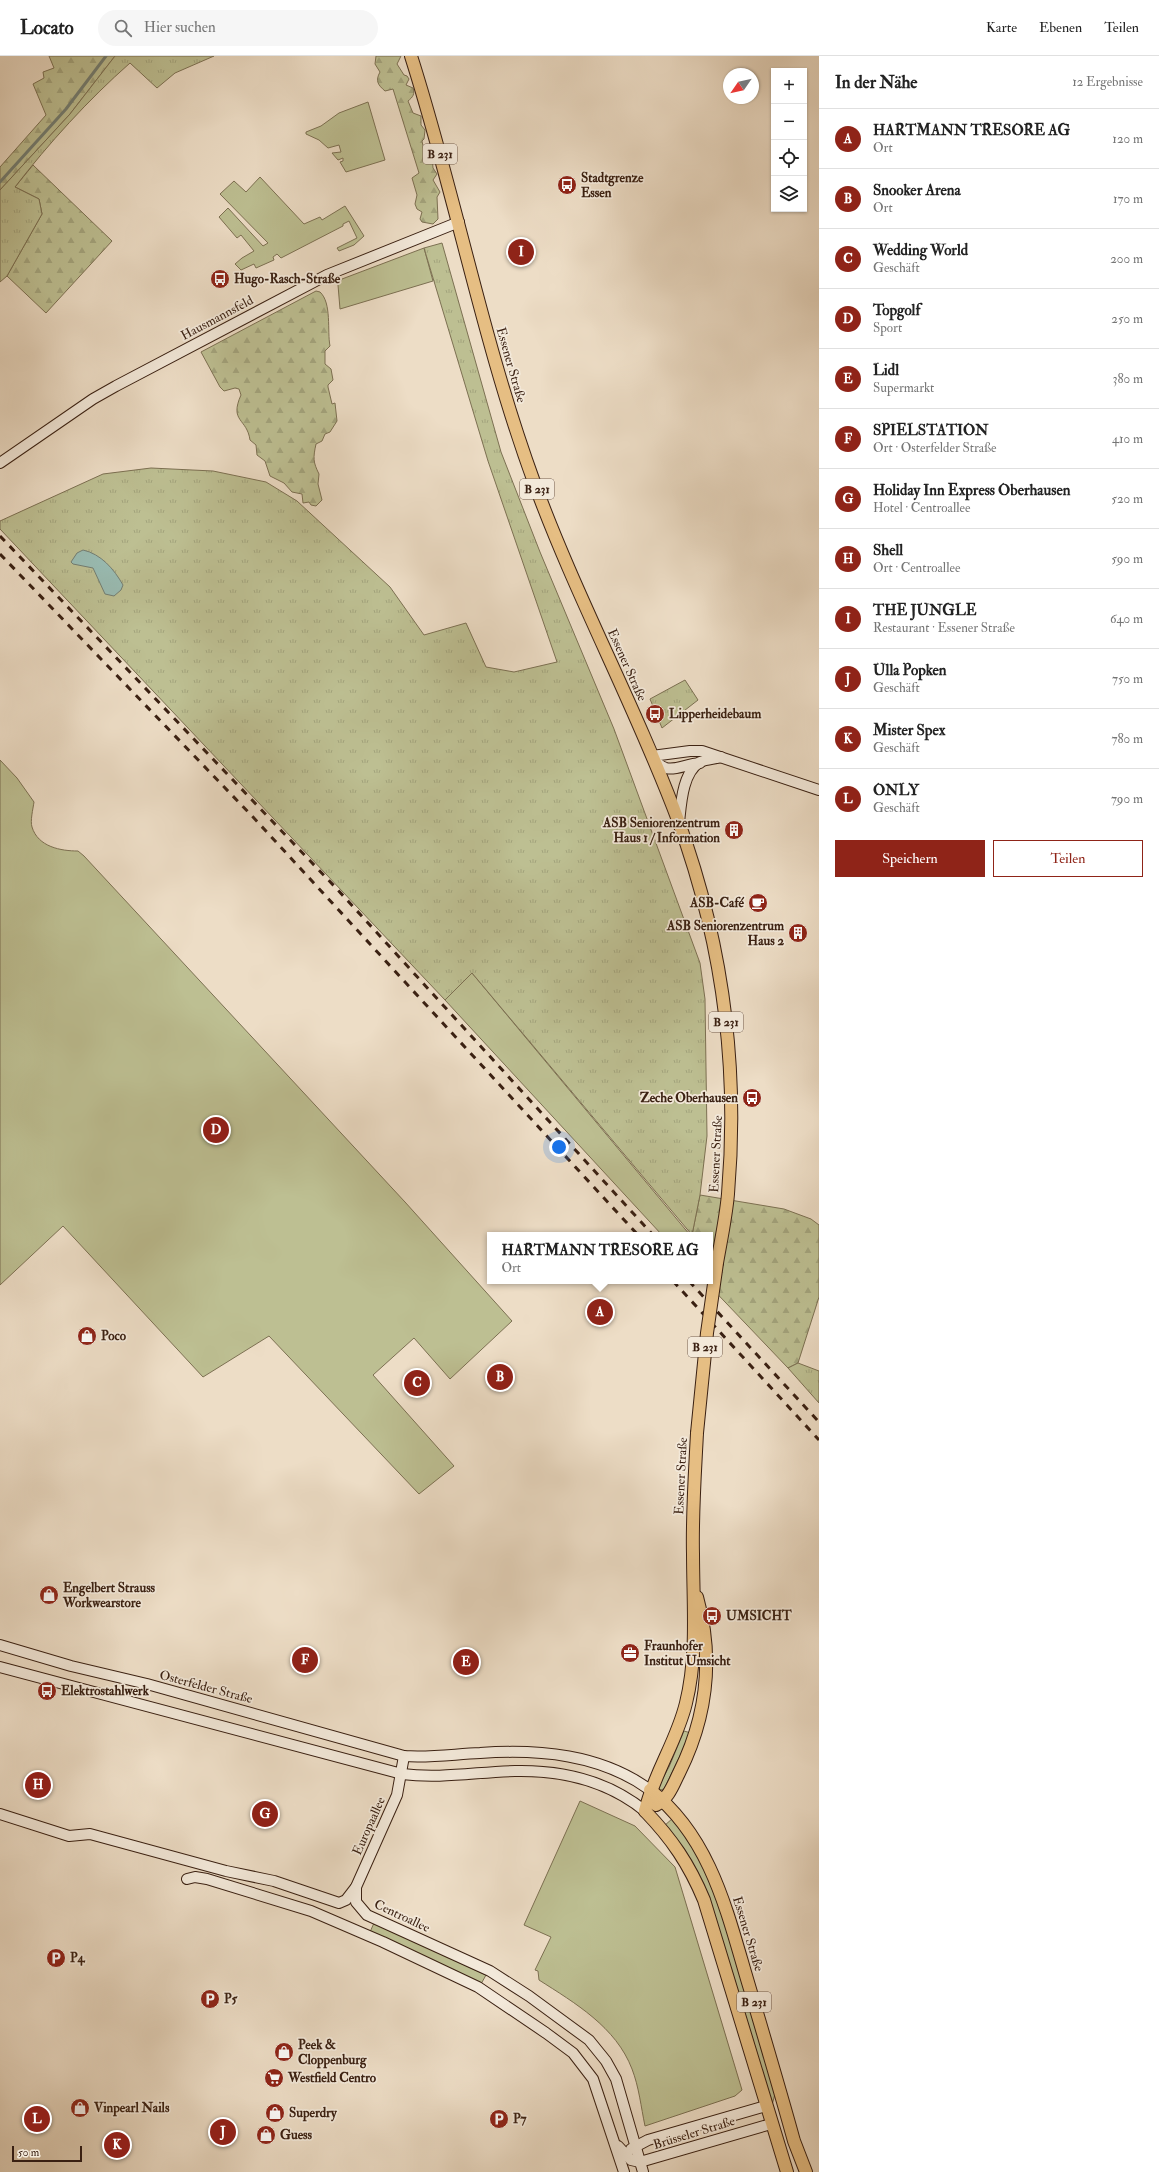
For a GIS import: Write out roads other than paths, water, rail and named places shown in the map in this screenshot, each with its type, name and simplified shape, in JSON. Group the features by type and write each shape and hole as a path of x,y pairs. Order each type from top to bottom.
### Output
{"main road":[{"name":"Essener Straße","path":"411,56 459,222 489,342 534,482 570,572 652,756 679,823 697,877 714,940 722,980 731,1064 732,1100 728,1197 707,1333 697,1433 693,1523 694,1586 692,1658 686,1703 673,1743 650,1790 644,1810"},
{"name":"Hausmannsfeld","path":"0,463 93,399 327,275 459,222"},
{"path":"722,757 669,769 658,765 652,756 697,750 722,757 819,790"},
{"path":"679,823 685,784 700,763"},
{"name":"Essener Straße","path":"664,1801 691,1748 702,1712 704,1699 707,1674 706,1641 703,1617 694,1586"},
{"name":"Osterfelder Straße","path":"0,1645 71,1666 147,1684 404,1756 434,1757 480,1753 543,1752 604,1765 637,1781 650,1790"},
{"path":"0,1667 402,1774 423,1776 515,1771 550,1772 580,1778 612,1790 626,1796 644,1810 664,1801"},
{"path":"686,1703 704,1699"},
{"path":"686,1703 702,1712"},
{"path":"402,1774 404,1756"},
{"name":"Europaallee","path":"356,1887 397,1796 402,1774"},
{"name":"Essener Straße","path":"650,1790 664,1801 692,1833 716,1881 786,2112 806,2172"},
{"name":"B 231","path":"644,1810 676,1846 693,1875 704,1900 771,2124 787,2172"},
{"path":"0,1814 69,1836 90,1834 226,1872 274,1882 334,1902 346,1900 356,1887"},
{"path":"187,1879 195,1877 207,1880 311,1911 449,1972 492,1996 560,2043 583,2065 598,2089 623,2169"},
{"name":"Centroallee","path":"356,1887 356,1902 363,1912 490,1971 529,1996 589,2040 606,2061 616,2079 642,2167"},
{"path":"766,2106 786,2112"},
{"name":"Brüsseler Straße","path":"625,2155 636,2145 766,2106"},
{"path":"771,2124 786,2112"},
{"name":"Brüsseler Straße","path":"616,2143 625,2155 642,2167 771,2124"},
{"path":"623,2169 625,2155"}],"water":[{"path":"83,550 96,555 106,563 119,579 123,585 121,590 114,596 105,594 93,568 73,564 71,562 77,553"}],"waterway":[{"path":"0,182 66,109 106,56"}],"railway":[{"path":"0,536 337,889 650,1232"},
{"path":"0,554 253,817 635,1232"},
{"path":"676,1284 819,1440"},
{"path":"692,1284 819,1422"}],"place":[{"name":"Stadtgrenze Essen","path":"567,185"},
{"name":"THE JUNGLE","path":"521,252"},
{"name":"Hugo-Rasch-Straße","path":"220,279"},
{"name":"Lipperheidebaum","path":"655,714"},
{"name":"ASB Seniorenzentrum Haus 1 / Information","path":"734,830"},
{"name":"ASB-Café","path":"758,903"},
{"name":"ASB Seniorenzentrum Haus 2","path":"798,933"},
{"name":"Zeche Oberhausen","path":"752,1098"},
{"name":"Topgolf","path":"216,1130"},
{"name":"HARTMANN TRESORE AG","path":"600,1312"},
{"name":"Poco","path":"87,1336"},
{"name":"Snooker Arena","path":"500,1377"},
{"name":"Wedding World","path":"417,1383"},
{"name":"Engelbert Strauss Workwearstore","path":"49,1595"},
{"name":"UMSICHT","path":"712,1616"},
{"name":"Fraunhofer Institut Umsicht","path":"630,1653"},
{"name":"SPIELSTATION","path":"305,1660"},
{"name":"Lidl","path":"466,1662"},
{"name":"Elektrostahlwerk","path":"47,1691"},
{"name":"Shell","path":"38,1785"},
{"name":"Holiday Inn Express Oberhausen","path":"265,1814"},
{"name":"P4","path":"56,1958"},
{"name":"P5","path":"210,1999"},
{"name":"Peek & Cloppenburg","path":"284,2052"},
{"name":"Westfield Centro","path":"274,2078"},
{"name":"Vinpearl Nails","path":"80,2108"},
{"name":"Superdry","path":"275,2113"},
{"name":"ONLY","path":"37,2119"},
{"name":"P7","path":"499,2119"},
{"name":"Ulla Popken","path":"223,2132"},
{"name":"Guess","path":"266,2135"},
{"name":"Mister Spex","path":"117,2145"}]}
